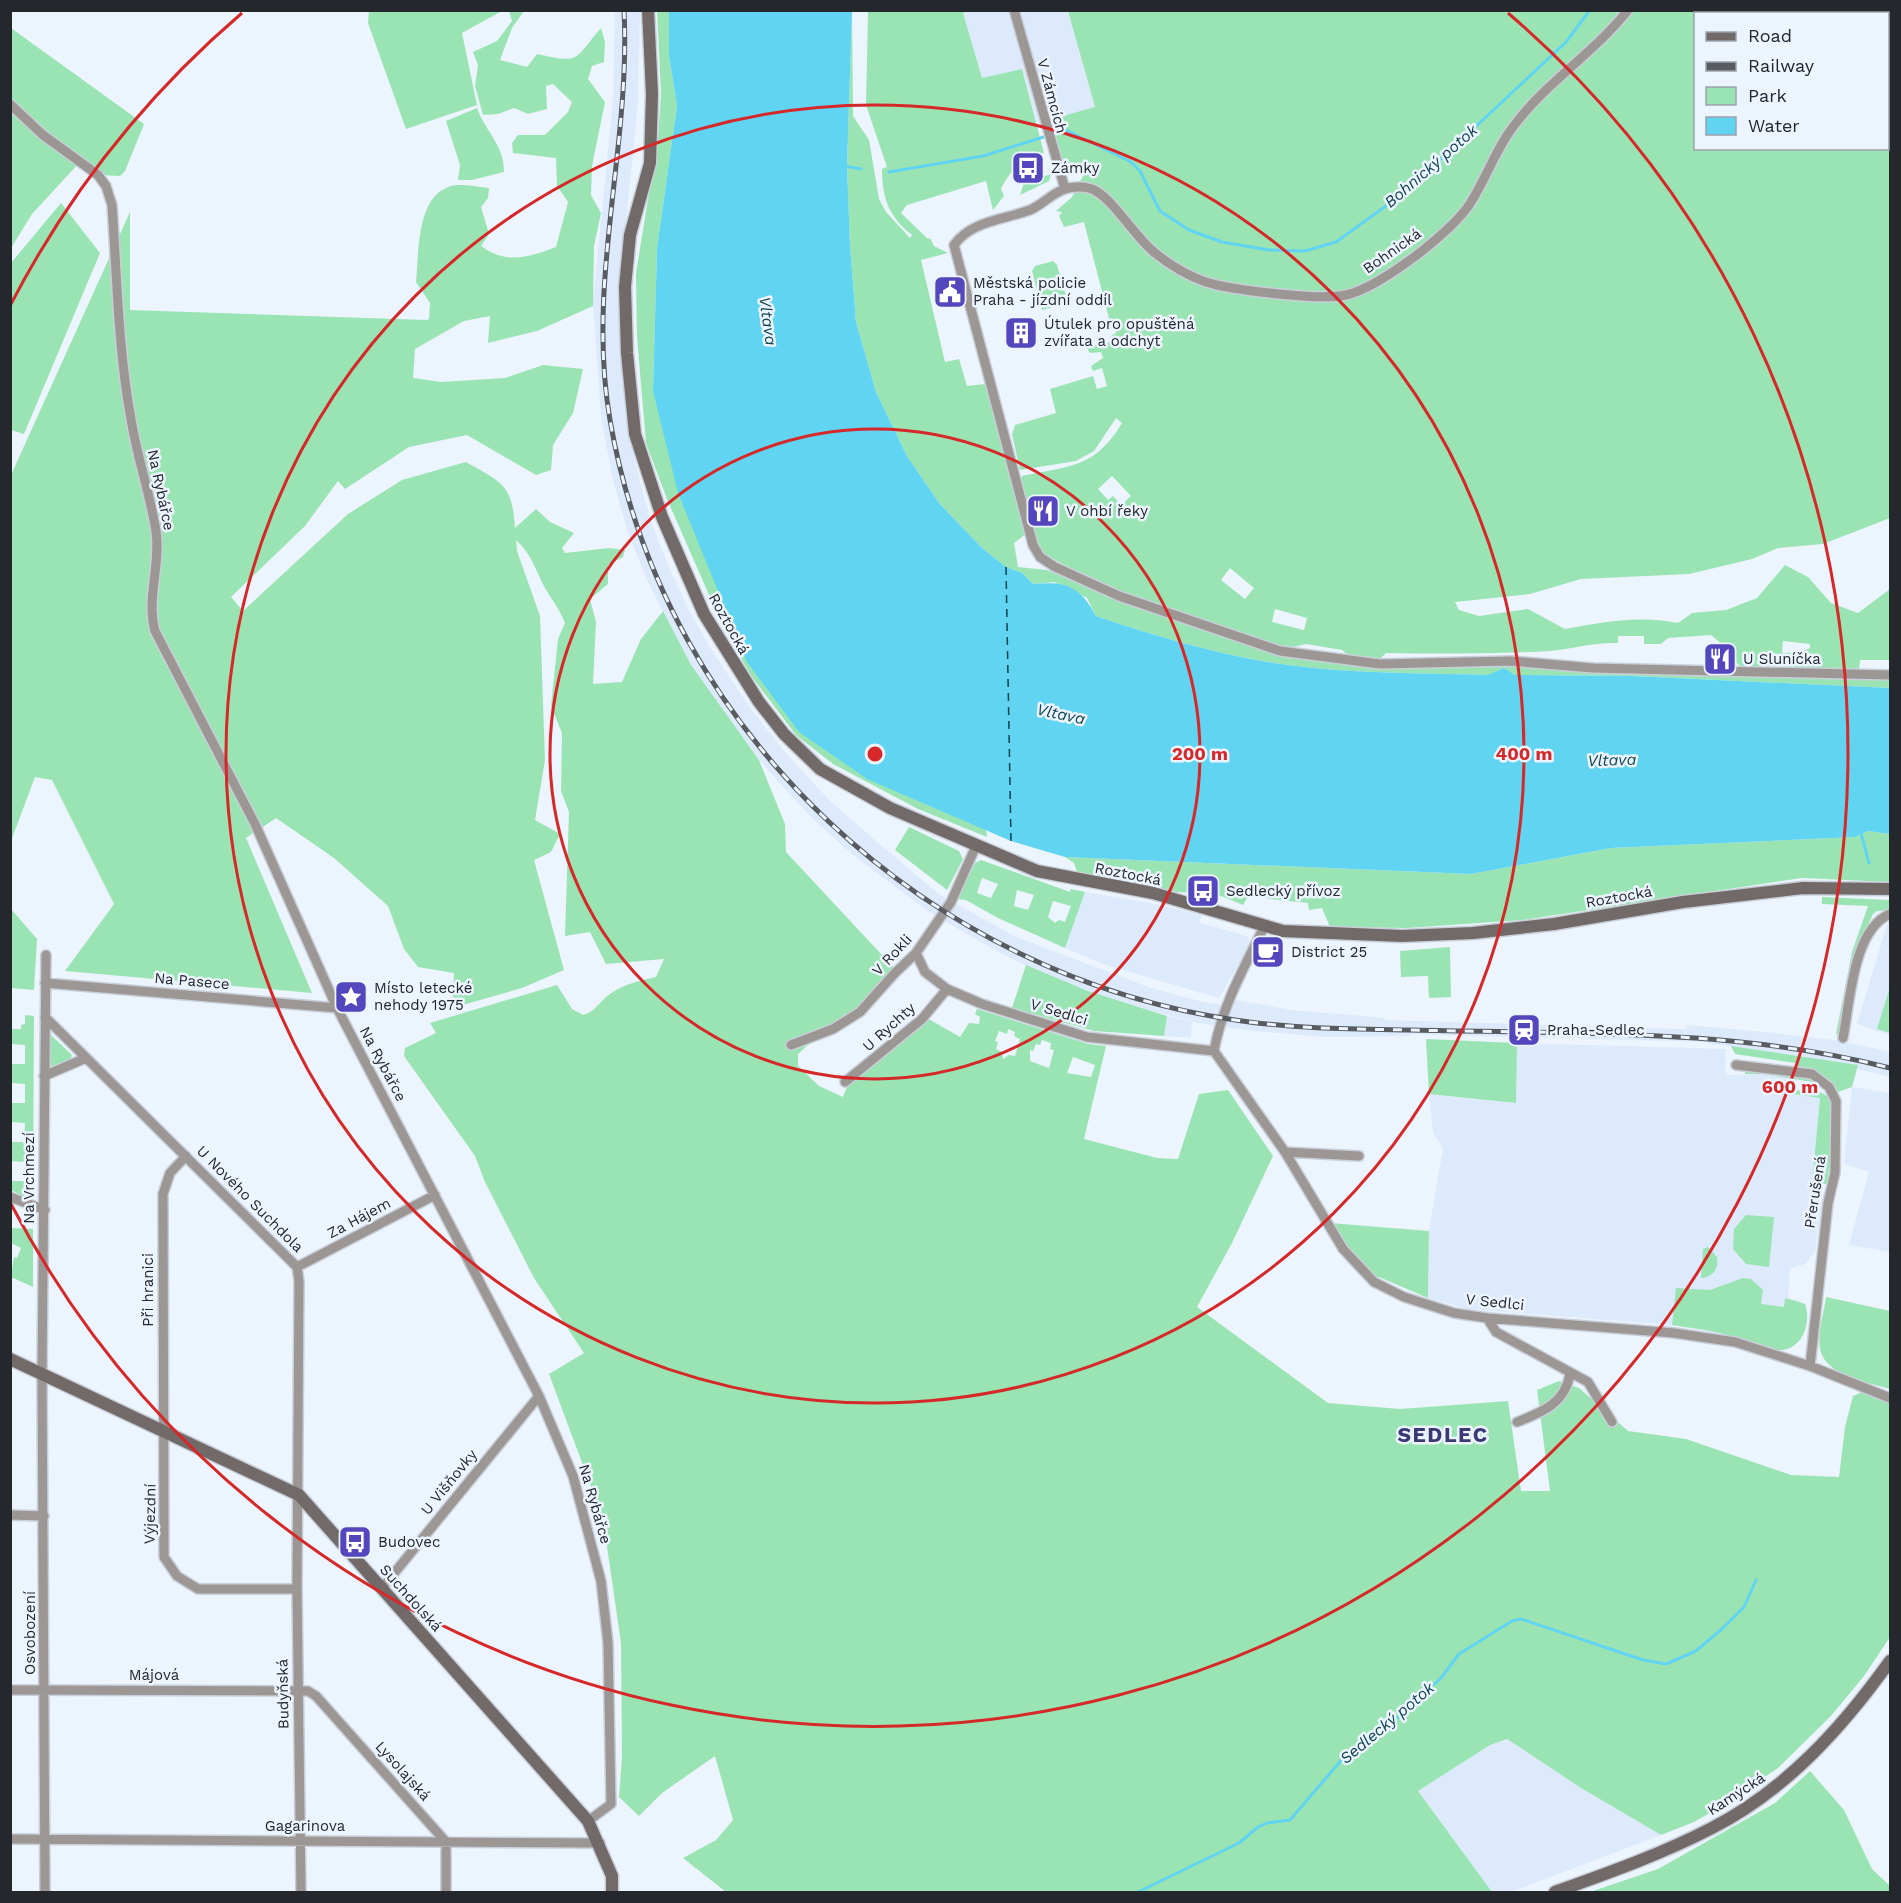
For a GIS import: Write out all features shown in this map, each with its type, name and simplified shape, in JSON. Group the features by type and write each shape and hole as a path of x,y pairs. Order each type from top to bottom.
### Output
{"main road":[{"name":"Roztocká","path":"648,10 652,73 650,163 630,235 625,287 627,353 635,434 662,517 704,615 759,702 796,747 820,770 890,808 1037,871 1153,893 1283,931 1371,935 1473,933 1554,924 1683,902 1803,888 1890,889"},
{"name":"Suchdolská","path":"10,1359 299,1496 588,1821 600,1843 612,1876 612,1893"},
{"name":"Kamýcká","path":"1555,1893 1655,1855 1713,1828 1745,1809 1810,1757 1846,1720 1890,1661"}],"street":[{"name":"V Zámcích","path":"1014,10 1048,136 1065,189"},
{"name":"Bohnická","path":"1065,189 1082,187 1095,190 1155,253 1188,275 1209,283 1286,294 1323,297 1346,295 1390,273 1455,224 1471,203 1514,124 1537,98 1628,10"},
{"name":"Na Rybářce","path":"10,104 44,135 98,175 106,186 112,205 121,345 130,419 156,532 156,575 150,615 154,631 255,824 337,1008 539,1396 573,1476 601,1581 608,1643 611,1804 588,1821"},
{"path":"1065,189 1031,209 974,227 962,235 954,245 1033,544 1040,557 1119,596 1280,651 1380,664 1511,661 1593,669 1890,675"},
{"name":"V Rokli","path":"791,1045 833,1029 860,1012 894,974 916,954 951,902 976,846"},
{"path":"1843,1038 1863,942 1871,927 1880,918 1890,914"},
{"path":"1214,1051 1219,1024 1230,994 1264,927"},
{"name":"V Sedlci","path":"916,954 925,972 947,989 982,1004 1087,1037 1214,1051 1284,1152 1331,1232 1374,1282 1420,1303 1454,1313 1487,1318 1674,1333 1735,1342 1810,1366 1890,1398"},
{"name":"Na Vrchmezí","path":"42,1374 46,955"},
{"name":"Na Pasece","path":"45,983 337,1008"},
{"name":"U Rychty","path":"845,1082 922,1019 947,989"},
{"name":"U Nového Suchdola","path":"45,1017 297,1267 299,1496"},
{"path":"44,1076 86,1058"},
{"name":"Přerušená","path":"1736,1065 1812,1074 1829,1087 1836,1101 1835,1173 1828,1203 1810,1366"},
{"path":"1284,1152 1359,1156"},
{"name":"Při hranici","path":"165,1432 163,1412 163,1194 170,1173 186,1156"},
{"name":"Za Hájem","path":"297,1267 435,1195"},
{"path":"10,1197 45,1210"},
{"path":"1487,1318 1496,1332 1588,1382 1612,1422"},
{"name":"Osvobození","path":"42,1374 45,1893"},
{"path":"1517,1422 1536,1415 1560,1399 1567,1390 1570,1374"},
{"name":"U Višňovky","path":"382,1588 539,1396"},
{"name":"Výjezdní","path":"165,1432 164,1557 169,1568 188,1585 198,1589 297,1589"},
{"name":"Budyňská","path":"299,1496 297,1589 301,1893"},
{"path":"10,1515 44,1516"},
{"name":"Májová","path":"10,1690 298,1690"},
{"name":"Lysolajská","path":"298,1690 308,1690 316,1696 446,1842"},
{"name":"Gagarinova","path":"10,1839 600,1843"},
{"path":"446,1842 446,1893"}],"shaded area":[{"path":"971,10 1068,11 1095,108 1037,123 1022,69 982,79 963,13"},
{"path":"615,11 640,11 638,102 618,303 625,413 651,522 689,610 709,646 750,708 785,752 830,801 940,895 1016,937 1151,988 1203,1002 1233,1007 1235,1000 1291,1010 1385,1018 1385,1020 1686,1029 1687,1025 1766,1032 1841,1041 1890,1052 1890,1077 1836,1064 1733,1050 1731,1046 1708,1044 1708,1042 1410,1034 1410,1036 1324,1037 1244,1030 1198,1023 1119,1002 1043,974 1000,953 929,912 853,855 813,819 766,768 707,690 687,659 647,580 627,530 612,476 601,416 593,302 613,100"},
{"path":"1085,892 1151,903 1201,915 1200,923 1247,936 1251,943 1219,998 1106,965 1065,948"},
{"path":"1890,918 1890,1035 1857,1024"},
{"path":"1167,1016 1192,1022 1191,1038 1164,1036"},
{"path":"1517,1043 1726,1049 1725,1075 1763,1074 1795,1080 1793,1094 1820,1097 1811,1196 1822,1202 1815,1252 1805,1264 1790,1268 1788,1298 1800,1301 1806,1307 1804,1333 1801,1340 1790,1348 1776,1350 1719,1333 1672,1325 1468,1309 1428,1298 1429,1231 1443,1148 1433,1132 1429,1094 1515,1103"},
{"path":"1852,1087 1890,1093 1890,1252 1849,1245 1869,1172 1844,1164"},
{"path":"1507,1739 1581,1788 1661,1835 1511,1892 1492,1892 1418,1791 1490,1745"}],"green space":[{"path":"369,11 502,11 462,33 477,105 406,129 368,23"},
{"path":"509,11 524,11 512,28 500,60 527,67 537,54 562,59 575,57 601,28 605,42 604,62 592,66 588,79 605,102 592,166 591,195 601,213 594,246 593,306 537,331 488,343 490,316 464,321 415,349 413,378 441,382 505,378 543,365 583,369 573,413 553,445 551,470 536,475 467,435 409,447 345,489 338,481 305,526 231,597 243,611 348,514 402,480 466,462 503,486 511,502 515,528 536,509 550,522 574,533 562,548 565,553 609,548 625,550 623,557 608,565 608,584 590,599 596,622 593,684 622,682 641,639 663,611 691,665 759,760 785,824 786,852 895,969 851,1016 826,1028 798,1054 798,1066 819,1086 843,1097 848,1084 927,1018 960,1037 969,1023 979,1024 980,1017 975,1014 977,1009 1088,1044 1106,1046 1084,1139 1157,1158 1178,1159 1199,1094 1228,1090 1273,1156 1232,1243 1197,1307 1328,1403 1400,1409 1508,1401 1521,1491 1550,1491 1537,1390 1559,1381 1579,1388 1628,1431 1686,1439 1791,1475 1839,1477 1845,1427 1853,1396 1862,1392 1890,1401 1890,1637 1864,1676 1831,1716 1778,1768 1722,1806 1694,1822 1661,1835 1581,1788 1507,1739 1490,1745 1418,1791 1492,1892 726,1892 683,1858 716,1840 733,1820 715,1756 662,1793 639,1816 619,1797 622,1757 621,1643 603,1519 549,1374 584,1353 534,1278 485,1182 475,1156 404,1056 405,1048 436,1033 430,1023 557,985 572,1009 583,1015 587,1014 610,994 621,988 656,977 664,959 606,964 590,932 565,936 569,812 561,791 562,733 551,706 558,639 565,623 530,557 516,540 517,551 540,616 545,760 535,820 560,834 551,852 534,860 564,970 522,988 452,1008 454,973 418,967 404,949 388,906 334,858 276,818 246,838 312,993 65,971 114,904 52,780 35,777 11,841 11,475 130,212 130,310 429,319 430,303 416,282 419,242 425,213 431,201 440,192 455,185 489,188 488,198 481,207 489,234 481,246 491,252 500,256 518,257 537,254 556,247 568,202 557,186 556,158 513,153 512,143 518,135 545,135 568,112 572,102 553,84 546,86 547,109 528,114 514,108 498,114 483,115 475,86 478,65 473,52 497,41 512,21","holes":["1008,1029 1015,1032 1014,1036 1020,1039 1015,1056 1009,1055 1003,1059 1002,1052 996,1049 998,1042 995,1041 999,1031 1007,1034","1042,1040 1051,1043 1050,1049 1054,1050 1049,1068 1030,1061 1030,1050 1033,1051 1036,1044 1040,1045","1073,1057 1095,1065 1091,1077 1067,1073"]},
{"path":"657,11 669,11 669,56 677,106 657,248 653,391 986,828 987,837 918,809 833,764 796,735 749,673 713,604 667,499 646,443 637,337 636,273 658,138 661,94"},
{"path":"852,11 853,116 869,140 879,199 886,212 910,238 912,235 892,214 885,198 882,169 887,167 866,105 868,11 971,11 963,13 982,78 1022,69 1044,153 1023,161 1013,170 1001,189 1004,196 993,210 986,181 907,205 901,213 928,239 930,238 934,246 948,253 921,260 945,362 959,359 967,386 985,384 1027,533 1014,543 1018,567 1047,570 1285,656 1323,661 1432,668 1507,664 1865,679 1890,677 1890,688 1632,676 1515,675 1504,668 1489,675 1358,671 1286,665 1231,655 1096,616 1087,598 1054,582 1033,584 1022,573 1006,567 982,548 939,503 907,456 876,392 856,322 847,165"},
{"path":"1068,11 1890,11 1890,518 1823,544 1778,548 1752,559 1689,574 1581,579 1530,594 1455,602 1459,610 1479,616 1528,609 1565,629 1636,620 1678,623 1692,613 1726,610 1757,598 1785,565 1808,577 1831,603 1858,613 1890,589 1890,660 1860,660 1859,673 1745,669 1731,659 1732,652 1711,635 1668,638 1661,644 1644,644 1644,636 1618,636 1618,643 1549,651 1467,654 1386,653 1380,659 1351,658 1342,650 1306,644 1289,648 1272,645 1110,589 1044,554 1037,545 1022,476 1080,463 1102,449 1122,423 1116,418 1094,451 1076,461 1020,470 1012,434 1015,425 1056,413 1050,389 1093,376 1097,389 1107,386 1102,368 1093,371 1091,366 1103,358 1101,352 1090,353 1087,348 1113,341 1111,336 1116,333 1114,326 1111,326 1084,222 1064,227 1059,216 1062,212 1056,211 1072,197 1084,174 1063,166 1049,120 1095,107","holes":["1112,476 1131,496 1121,505 1113,496 1108,500 1098,489","1230,568 1254,588 1245,599 1221,580","1275,609 1307,618 1304,630 1272,622","1783,641 1810,644 1810,648 1801,652 1782,653"]},
{"path":"11,28 144,124 125,171 120,176 98,175 11,100"},
{"path":"11,104 80,162 32,214 11,248"},
{"path":"477,108 498,146 504,172 472,180 458,180 460,165 446,121"},
{"path":"1051,174 1049,181 1020,195 1024,183"},
{"path":"61,203 100,253 24,434 11,430 11,263"},
{"path":"1053,261 1057,265 1068,303 1042,310 1032,271 1035,266"},
{"path":"909,827 959,851 963,859 947,890 895,850"},
{"path":"1868,831 1890,834 1890,882 1802,878 1522,920 1407,928 1330,927 1322,908 1309,910 1308,903 1270,899 1251,891 1243,905 1204,889 1202,893 1177,892 1077,872 1074,863 1065,857 1471,874 1611,848 1855,837"},
{"path":"981,860 1070,892 1071,889 1085,892 1065,948 998,918 966,900 957,899 975,863","holes":["982,878 998,884 991,898 977,893","1017,890 1034,895 1028,910 1014,906","1053,901 1071,906 1065,922 1059,920 1055,923 1048,917"]},
{"path":"1822,897 1890,900 1890,910 1877,911 1873,914 1860,943 1840,1035 1836,1034 1852,952 1868,906 1822,904"},
{"path":"11,909 37,939 34,990 11,988"},
{"path":"1450,947 1451,997 1429,998 1428,976 1401,977 1400,951"},
{"path":"1026,965 1088,991 1167,1016 1164,1036 1094,1031 1012,1008"},
{"path":"1890,987 1890,1033 1877,1029"},
{"path":"25,1015 34,1016 33,1187 31,1194 25,1197 11,1190 11,1181 24,1181 24,1162 11,1161 10,1142 24,1142 25,1123 11,1122 10,1103 25,1103 25,1084 11,1083 11,1064 25,1064 25,1045 11,1044 11,1050 10,1029 21,1029 21,1025 25,1024"},
{"path":"51,1035 72,1055 71,1059 51,1066"},
{"path":"1426,1039 1517,1043 1516,1103 1429,1094"},
{"path":"1731,1046 1858,1065 1852,1087 1838,1092 1814,1070 1798,1067 1795,1063 1735,1054"},
{"path":"1745,1070 1810,1078 1819,1083 1763,1074 1745,1074"},
{"path":"1794,1090 1820,1092 1831,1098 1833,1140 1827,1184 1812,1183 1820,1098 1793,1094"},
{"path":"1746,1215 1774,1217 1769,1267 1746,1264 1733,1249 1734,1229"},
{"path":"1330,1223 1429,1231 1428,1298 1379,1277 1377,1279 1345,1244"},
{"path":"11,1228 33,1229 33,1287 11,1277 14,1257 17,1258 21,1248 11,1243"},
{"path":"1708,1247 1717,1257 1717,1265 1712,1274 1701,1278 1703,1249"},
{"path":"1743,1278 1751,1279 1763,1290 1761,1304 1784,1307 1785,1298 1805,1304 1806,1326 1800,1340 1795,1345 1775,1350 1717,1332 1672,1325 1676,1288 1710,1290"},
{"path":"1826,1297 1890,1311 1890,1389 1849,1377 1830,1366 1824,1358 1820,1349 1819,1337"},
{"path":"1810,1771 1844,1810 1872,1869 1890,1886 1890,1892 1590,1892 1658,1869 1775,1803"}],"water":[{"name":"Vltava","path":"669,11 852,11 847,165 856,322 876,392 907,456 939,503 982,548 1006,567 1022,573 1033,584 1055,584 1071,588 1084,598 1096,616 1231,655 1286,665 1358,671 1488,675 1504,668 1515,675 1632,676 1890,688 1890,834 1868,831 1855,837 1611,848 1471,874 1065,857 1011,841 867,779 799,732 747,662 678,493 653,391 657,248 677,106 669,56"}],"waterway":[{"name":"Bohnický potok","path":"889,172 983,156 1066,130 1131,162 1140,171 1160,211 1189,230 1222,242 1269,250 1305,251 1336,242 1408,190 1566,42 1590,10"},
{"name":"Bohnický potok","path":"845,166 861,169"},
{"path":"1861,833 1869,863"},
{"name":"Sedlecký potok","path":"1138,1892 1239,1843 1258,1827 1267,1823 1290,1820 1344,1757 1374,1739 1441,1678 1459,1654 1512,1621 1521,1619 1643,1660 1666,1664 1696,1651 1724,1627 1744,1607 1756,1580"}],"ferry route":[{"path":"1006,567 1011,841"}],"railway":[{"path":"624,10 621,113 603,317 604,368 610,420 640,534 688,640 751,736 829,822 919,894 1019,953 1127,996 1242,1021 1284,1026 1593,1033 1713,1039 1832,1055 1890,1068"}],"place":[{"name":"Zámky","path":"1028,168"},
{"name":"Městská policie Praha - jízdní oddíl","path":"950,292"},
{"name":"Útulek pro opuštěná zvířata a odchyt","path":"1021,333"},
{"name":"V ohbí řeky","path":"1043,511"},
{"name":"U Sluníčka","path":"1720,659"},
{"name":"Sedlecký přívoz","path":"1203,891"},
{"name":"District 25","path":"1268,952"},
{"name":"Místo letecké nehody 1975","path":"351,997"},
{"name":"Praha-Sedlec","path":"1524,1030"},
{"name":"Budovec","path":"355,1542"}],"district":[{"name":"SEDLEC","path":"1443,1434"}]}
